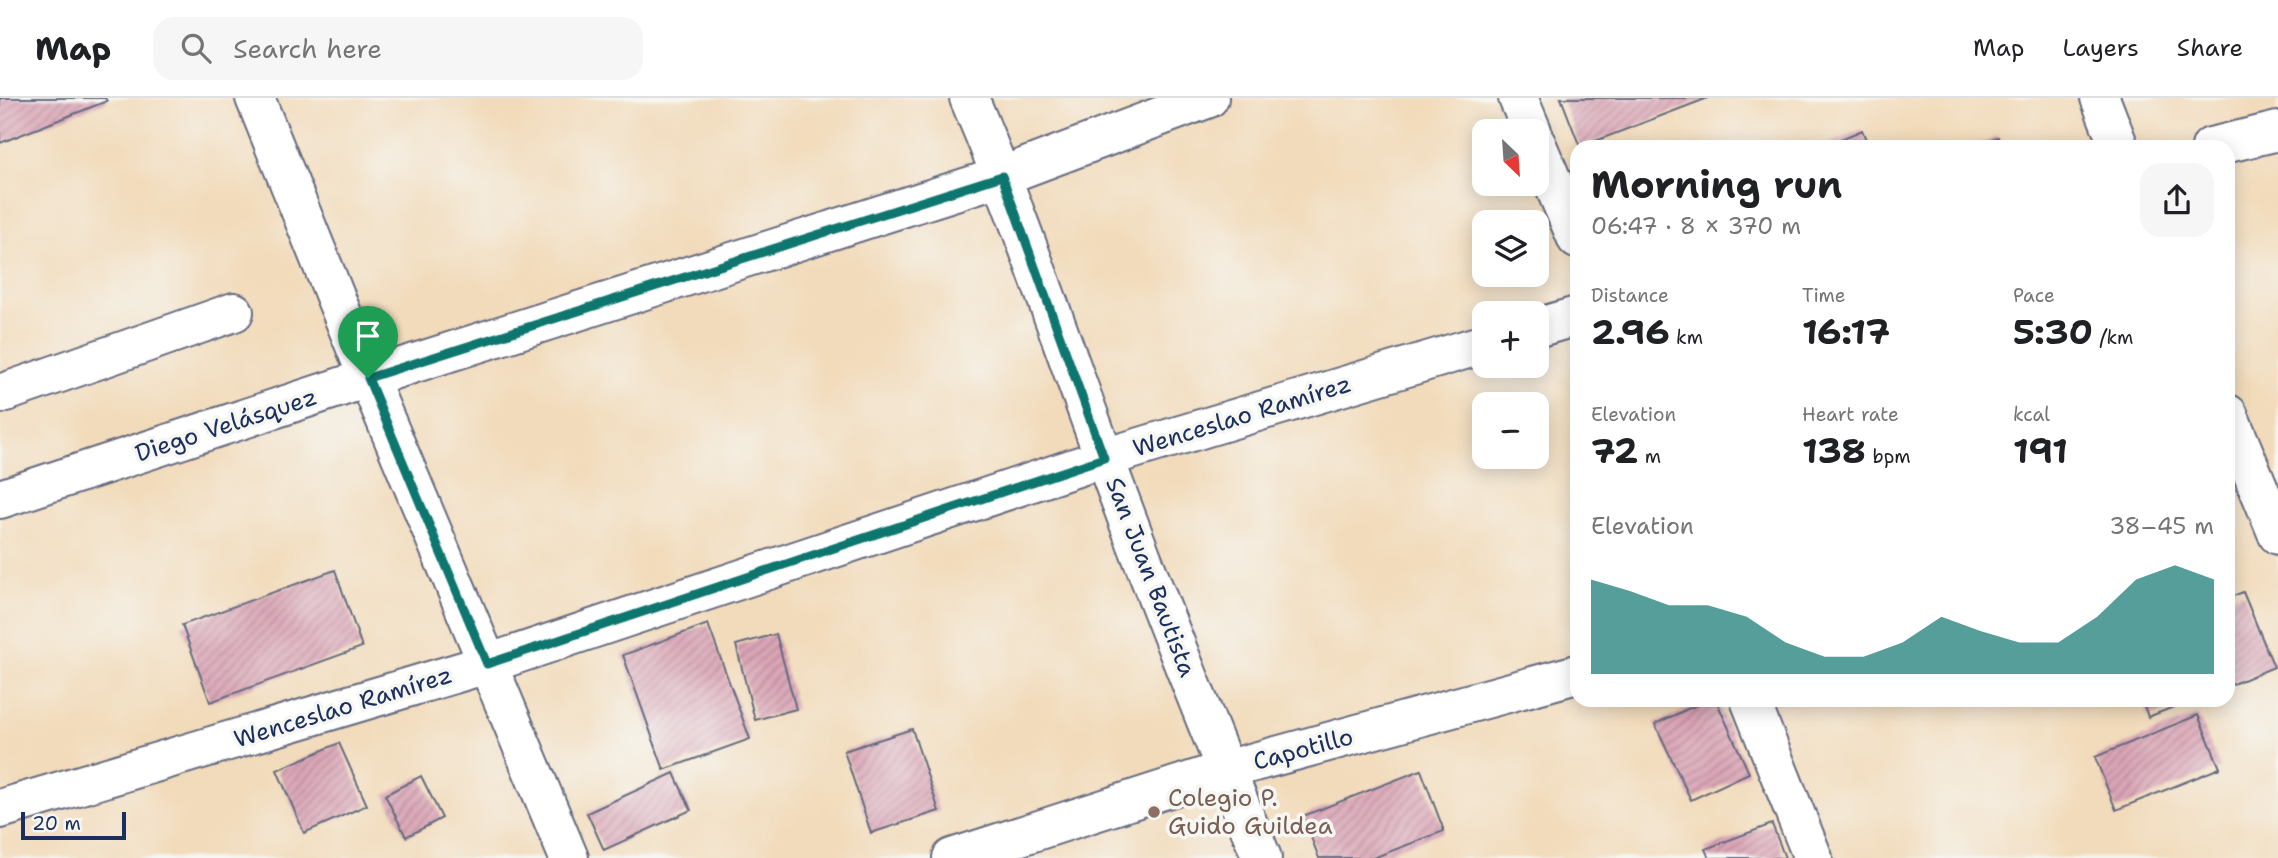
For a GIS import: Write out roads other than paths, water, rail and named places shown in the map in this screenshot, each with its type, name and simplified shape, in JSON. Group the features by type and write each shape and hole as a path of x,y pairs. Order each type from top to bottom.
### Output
{"street":[{"path":"255,98 368,378 569,858"},
{"name":"San Juan Bautista","path":"969,98 1002,176 1104,458 1262,858"},
{"name":"Diego Velásquez","path":"1,495 1002,176 1209,98"},
{"path":"1518,98 1527,119"},
{"path":"2100,98 2116,140"},
{"path":"2235,141 2278,131"},
{"path":"1549,173 1570,223"},
{"path":"0,394 234,312"},
{"path":"1549,324 1570,318"},
{"name":"Wenceslao Ramírez","path":"0,809 487,664 1104,458 1472,348"},
{"path":"2235,430 2278,535"},
{"name":"Capotillo","path":"952,858 1225,770 1570,676"},
{"path":"1753,707 1813,858"}],"place":[{"name":"Colegio P. Guido Guildea","path":"1154,812"}]}
